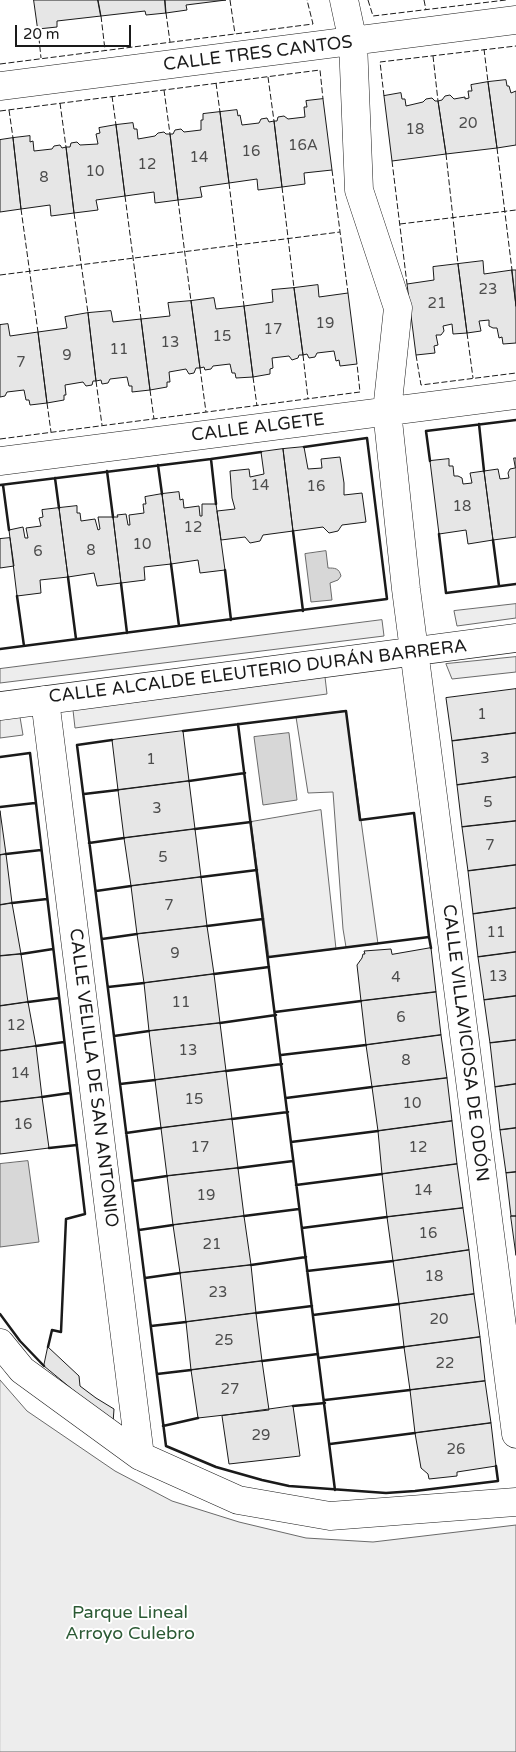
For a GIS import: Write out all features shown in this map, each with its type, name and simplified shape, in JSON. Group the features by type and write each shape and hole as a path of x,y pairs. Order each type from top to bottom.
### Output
{"street":[{"name":"CALLE VILLAVICIOSA DE ODÓN","path":"344,0 353,42 359,190 398,308 387,411 413,652 516,1434"},
{"name":"CALLE TRES CANTOS","path":"0,86 516,20"},
{"name":"CALLE ALGETE","path":"0,461 516,395"},
{"name":"CALLE ALCALDE ELEUTERIO DURÁN BARRERA","path":"0,706 516,638"},
{"name":"CALLE VELILLA DE SAN ANTONIO","path":"45,700 140,1456"},
{"path":"0,1343 22,1370 140,1456 238,1500 330,1516 516,1502"}],"shaded area":[{"path":"326,551 328,568 336,569 341,576 338,580 330,583 332,600 311,602 305,554"},
{"path":"516,604 516,618 457,626 454,611"},
{"path":"382,620 384,636 0,683 0,669"},
{"path":"516,657 516,672 452,679 446,664"},
{"path":"325,677 327,694 75,728 73,710"},
{"path":"346,711 378,944 346,947 333,792 308,793 296,717"},
{"path":"20,717 23,735 0,738 0,720"},
{"path":"289,733 297,800 263,805 254,737"},
{"path":"321,810 336,949 269,957 251,822"},
{"path":"28,1161 39,1242 0,1247 0,1164"},
{"name":"Parque Lineal Arroyo Culebro","path":"0,1380 27,1411 115,1471 172,1501 239,1522 306,1538 373,1542 516,1525 516,1752 0,1752"}],"building":[{"path":"34,0 98,0 101,16 57,21 57,27 38,29"},
{"path":"98,0 165,0 166,13 146,15 145,11 101,16"},
{"path":"165,0 226,0 186,5 187,10 166,13"},
{"path":"506,80 511,93 516,91 516,145 497,148 488,82"},
{"path":"488,82 497,148 446,154 438,101 450,95 454,99 469,98 468,91 472,91 471,85"},
{"path":"401,93 402,99 405,99 406,106 432,98 438,101 446,154 392,161 384,96"},
{"path":"323,99 332,170 304,173 305,184 282,187 274,121 277,121 278,117 284,116 288,119 305,117 304,107 307,107 306,101"},
{"path":"237,110 242,125 259,123 261,119 267,118 269,122 274,121 282,187 258,190 257,179 229,183 220,112"},
{"path":"220,112 229,183 200,187 202,197 178,200 170,134 173,134 175,130 181,129 184,132 201,130 203,114"},
{"path":"133,123 134,129 137,129 138,139 155,136 158,133 164,132 170,134 178,200 155,203 154,192 125,196 116,125"},
{"path":"116,125 125,196 96,200 98,210 74,213 66,147 70,147 71,143 77,142 80,145 98,144 96,134 100,133 99,128"},
{"path":"30,136 30,142 33,141 34,151 52,149 54,146 60,145 62,148 66,147 74,213 51,216 50,205 21,209 13,138"},
{"path":"13,138 21,209 0,212 0,140"},
{"path":"483,261 484,274 512,270 516,306 516,343 503,344 502,337 499,338 497,328 489,326 489,320 479,321 481,331 467,333 458,264"},
{"path":"458,264 467,333 453,334 452,324 443,326 444,331 441,335 436,335 438,345 434,346 435,353 416,355 407,284 434,280 433,267"},
{"path":"512,270 516,270 516,306"},
{"path":"318,285 319,297 348,293 357,364 340,366 339,360 336,361 334,351 317,353 315,357 309,358 307,354 303,355 294,288"},
{"path":"294,288 303,355 299,355 298,358 292,360 289,356 272,358 273,368 270,369 270,374 253,377 244,306 273,302 272,290"},
{"path":"214,298 216,309 244,306 253,377 236,378 235,373 232,373 230,364 213,366 211,369 205,370 204,367 200,368 191,301"},
{"path":"191,301 200,368 196,368 194,373 189,374 186,369 169,372 170,382 167,382 167,387 150,390 141,319 170,316 168,303"},
{"path":"111,311 113,322 141,319 150,390 132,392 132,386 129,386 127,377 110,379 108,383 102,384 101,380 96,381 88,313"},
{"path":"88,313 96,381 93,381 92,385 86,386 83,382 65,385 66,395 64,395 64,400 47,403 38,332 67,328 65,317"},
{"path":"8,324 10,336 38,332 47,403 30,405 29,400 26,400 24,390 7,392 5,396 0,397 0,325"},
{"path":"304,447 308,469 322,468 321,459 340,457 344,495 362,493 366,522 342,525 338,531 329,533 323,527 293,531 283,449"},
{"path":"283,449 293,531 263,535 260,541 250,543 245,537 221,540 217,511 235,509 232,498 230,471 249,469 250,477 264,474 261,452"},
{"path":"514,458 516,458 516,537 493,540 484,471 498,469 500,479 509,478 508,473 510,469 515,468"},
{"path":"449,459 449,466 453,466 454,476 462,478 463,484 472,483 470,473 484,471 493,540 468,544 466,530 439,534 430,461"},
{"path":"179,492 180,500 183,499 184,508 199,506 200,516 202,516 202,504 216,504 225,570 200,573 198,560 171,564 162,494"},
{"path":"162,494 171,564 144,567 145,580 121,583 113,517 126,514 128,525 130,525 129,515 144,513 143,504 146,504 145,497"},
{"path":"77,506 77,513 80,513 81,521 95,519 98,530 100,529 98,517 113,517 121,583 97,586 94,573 68,577 59,508"},
{"path":"59,508 68,577 40,580 41,593 17,596 9,530 23,527 25,538 28,538 26,528 41,526 39,518 43,517 42,510"},
{"path":"10,538 14,566 0,568 0,539"},
{"path":"516,689 516,733 452,741 446,698"},
{"path":"183,731 189,781 118,790 112,740"},
{"path":"516,733 516,777 457,785 452,741"},
{"path":"516,777 516,821 462,827 457,785"},
{"path":"189,781 195,829 124,838 118,790"},
{"path":"0,811 6,854 0,855"},
{"path":"516,821 516,865 468,871 462,827"},
{"path":"195,829 201,877 131,886 124,838"},
{"path":"6,854 12,903 0,905 0,855"},
{"path":"516,865 516,908 473,914 468,871"},
{"path":"201,877 207,926 137,934 131,886"},
{"path":"12,903 21,954 0,956 0,905"},
{"path":"516,908 516,952 478,957 473,914"},
{"path":"207,926 214,974 144,983 137,934"},
{"path":"431,948 436,992 361,1001 357,965 363,954 365,954 364,951 391,949 392,954"},
{"path":"516,952 516,996 484,1000 478,957"},
{"path":"21,954 28,1002 0,1006 0,956"},
{"path":"214,974 220,1023 149,1031 144,983"},
{"path":"436,992 441,1035 366,1045 361,1001"},
{"path":"516,996 516,1040 490,1043 484,1000"},
{"path":"28,1002 36,1046 0,1051 0,1006"},
{"path":"220,1023 226,1071 155,1080 149,1031"},
{"path":"441,1035 447,1078 372,1087 366,1045"},
{"path":"516,1040 516,1084 495,1087 490,1043"},
{"path":"36,1046 42,1097 0,1102 0,1051"},
{"path":"226,1071 232,1119 161,1128 155,1080"},
{"path":"447,1078 452,1121 378,1131 372,1087"},
{"path":"516,1084 516,1128 500,1130 495,1087"},
{"path":"42,1097 49,1148 0,1154 0,1102"},
{"path":"232,1119 238,1168 167,1176 161,1128"},
{"path":"452,1121 457,1164 382,1174 378,1131"},
{"path":"516,1128 516,1172 506,1173 500,1130"},
{"path":"457,1164 463,1208 387,1217 382,1174"},
{"path":"238,1168 244,1216 173,1225 167,1176"},
{"path":"516,1172 516,1216 511,1216 506,1173"},
{"path":"463,1208 469,1250 393,1261 387,1217"},
{"path":"244,1216 251,1265 180,1273 173,1225"},
{"path":"511,1216 516,1216 516,1255"},
{"path":"469,1250 474,1294 399,1304 393,1261"},
{"path":"251,1265 256,1313 186,1322 180,1273"},
{"path":"474,1294 480,1337 404,1347 399,1304"},
{"path":"256,1313 262,1361 191,1370 186,1322"},
{"path":"480,1337 485,1381 410,1390 404,1347"},
{"path":"48,1347 79,1376 80,1386 114,1409 113,1423 44,1366"},
{"path":"262,1361 269,1410 198,1418 191,1370"},
{"path":"485,1381 491,1423 415,1433 410,1390"},
{"path":"293,1406 300,1456 229,1464 222,1416"},
{"path":"491,1423 496,1466 457,1472 457,1476 429,1479 428,1474 421,1468 415,1433"}],"fence":[{"path":"230,0 235,34"},
{"path":"0,64 313,24 307,0"},
{"path":"368,0 373,16 506,0"},
{"path":"424,0 426,10"},
{"path":"166,13 170,42"},
{"path":"101,16 105,50"},
{"path":"38,29 41,58"},
{"path":"384,96 380,62 516,46"},
{"path":"484,49 488,82"},
{"path":"433,56 438,101"},
{"path":"0,111 320,70 323,99"},
{"path":"268,77 274,121"},
{"path":"216,83 220,112"},
{"path":"164,90 170,134"},
{"path":"112,96 116,125"},
{"path":"60,103 66,147"},
{"path":"9,110 13,138"},
{"path":"497,148 512,270"},
{"path":"446,154 458,264"},
{"path":"392,161 407,284"},
{"path":"332,170 348,293"},
{"path":"229,183 244,306"},
{"path":"282,187 294,288"},
{"path":"125,196 141,319"},
{"path":"178,200 191,301"},
{"path":"21,209 38,332"},
{"path":"400,224 516,210"},
{"path":"74,213 88,313"},
{"path":"0,275 340,232"},
{"path":"467,333 473,378"},
{"path":"303,355 308,399"},
{"path":"416,355 421,385 516,373"},
{"path":"0,439 360,392 357,364"},
{"path":"200,368 206,412"},
{"path":"253,377 257,406"},
{"path":"96,381 102,425"},
{"path":"150,390 154,419"},
{"path":"47,403 51,432"}],"wall":[{"path":"430,461 426,431 516,420"},
{"path":"479,424 484,471"},
{"path":"0,649 387,599 367,438 304,447"},
{"path":"216,504 211,459 261,452"},
{"path":"0,485 211,459"},
{"path":"158,465 162,494"},
{"path":"107,471 113,517"},
{"path":"55,478 59,508"},
{"path":"3,485 9,530"},
{"path":"293,531 303,611"},
{"path":"439,534 446,593 516,584"},
{"path":"493,540 499,586"},
{"path":"171,564 179,626"},
{"path":"225,570 231,620"},
{"path":"68,577 76,639"},
{"path":"121,583 127,633"},
{"path":"17,596 24,646"},
{"path":"183,731 346,711 360,820 414,813 429,937"},
{"path":"238,724 335,1490"},
{"path":"112,740 77,745 166,1446 216,1467 289,1486 386,1493 498,1481 496,1466"},
{"path":"0,757 30,753 85,1214 66,1219 61,1332 52,1330 48,1347"},
{"path":"189,781 245,773"},
{"path":"84,794 118,790"},
{"path":"0,807 35,803"},
{"path":"195,829 251,822"},
{"path":"89,843 124,838"},
{"path":"6,854 41,850"},
{"path":"201,877 257,870"},
{"path":"96,891 131,886"},
{"path":"12,903 47,899"},
{"path":"207,926 263,919"},
{"path":"102,939 137,934"},
{"path":"269,957 429,937 431,948"},
{"path":"21,954 53,949"},
{"path":"214,974 269,967"},
{"path":"108,987 144,983"},
{"path":"28,1002 59,998"},
{"path":"275,1012 361,1001"},
{"path":"220,1023 276,1015"},
{"path":"114,1036 149,1031"},
{"path":"36,1046 64,1042"},
{"path":"281,1055 366,1045"},
{"path":"226,1071 282,1064"},
{"path":"120,1084 155,1080"},
{"path":"286,1098 372,1087"},
{"path":"42,1097 70,1093"},
{"path":"232,1119 288,1112"},
{"path":"126,1133 161,1128"},
{"path":"291,1142 378,1131"},
{"path":"49,1148 77,1145"},
{"path":"238,1168 293,1161"},
{"path":"296,1185 382,1174"},
{"path":"133,1181 167,1176"},
{"path":"244,1216 299,1209"},
{"path":"302,1228 387,1217"},
{"path":"139,1230 173,1225"},
{"path":"251,1265 306,1257"},
{"path":"307,1271 393,1261"},
{"path":"145,1278 180,1273"},
{"path":"313,1315 399,1304"},
{"path":"256,1313 312,1306"},
{"path":"0,1314 20,1341 44,1366"},
{"path":"151,1326 186,1322"},
{"path":"319,1358 404,1347"},
{"path":"262,1361 318,1354"},
{"path":"157,1374 191,1370"},
{"path":"325,1400 410,1390"},
{"path":"293,1406 325,1403"},
{"path":"163,1426 198,1418"},
{"path":"330,1444 415,1433"}]}
